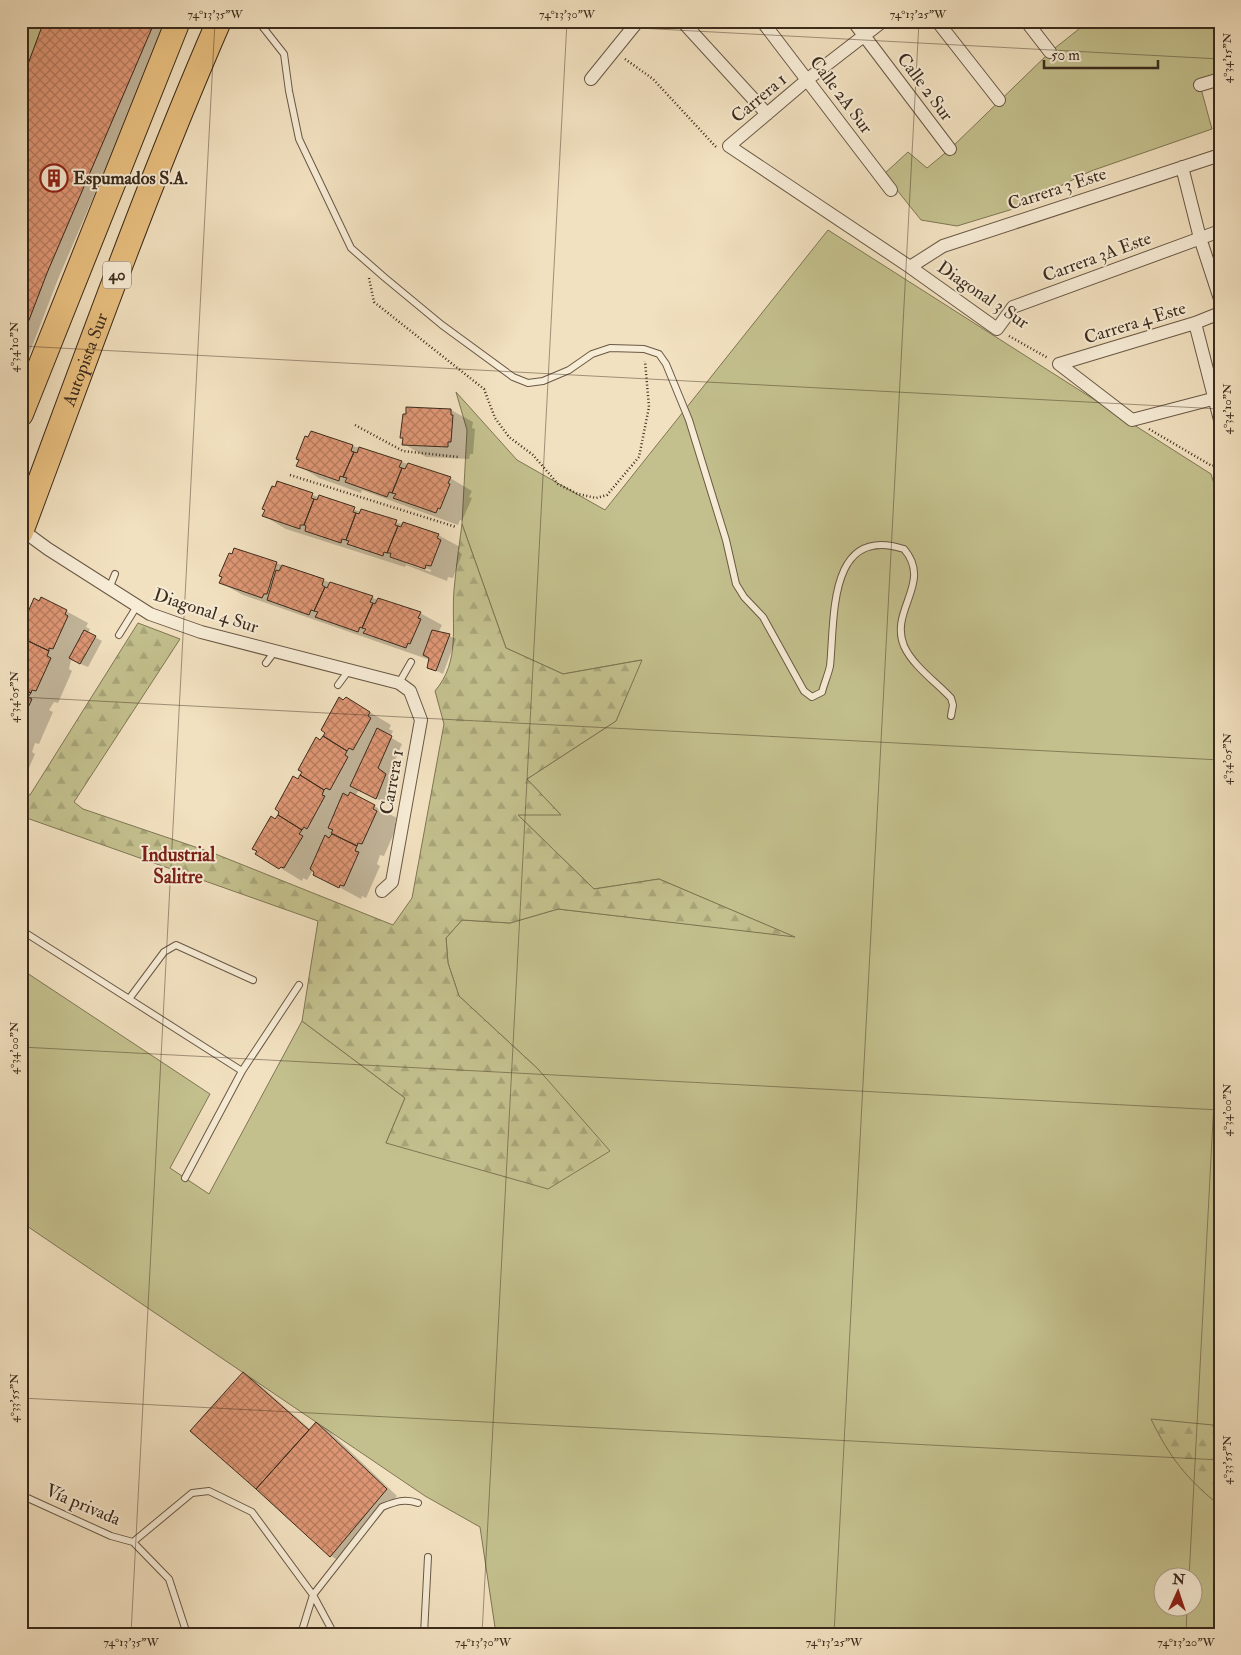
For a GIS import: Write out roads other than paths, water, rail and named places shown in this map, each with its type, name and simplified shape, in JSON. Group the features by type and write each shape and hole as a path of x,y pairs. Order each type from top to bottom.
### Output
{"highway":[{"name":"40","path":"21,414 178,21"},
{"name":"Autopista Sur","path":"22,531 105,306 182,108 219,21"}],"street":[{"path":"591,79 638,21"},
{"path":"682,21 767,114"},
{"name":"Calle 2A Sur","path":"762,21 891,190"},
{"name":"Calle 2 Sur","path":"853,21 950,149"},
{"name":"Carrera 1","path":"729,146 808,79 883,21"},
{"path":"937,21 999,100"},
{"path":"1026,21 1050,52"},
{"path":"1200,85 1220,79"},
{"name":"Diagonal 3 Sur","path":"729,146 910,267 997,329"},
{"name":"Carrera 3 Este","path":"910,267 943,246 1220,155"},
{"path":"1182,167 1200,238 1220,299"},
{"name":"Carrera 3A Este","path":"997,329 1013,306 1220,231"},
{"name":"Carrera 4 Este","path":"1218,398 1132,420 1059,364 1195,323 1220,313"},
{"path":"1195,323 1218,398 1220,420"},
{"name":"Diagonal 4 Sur","path":"22,531 150,614 201,632 398,683"},
{"name":"Carrera 1","path":"382,891 392,882 421,720 410,691 398,683"}],"lane":[{"path":"258,21 284,54 288,91 299,139 351,248 442,324 513,378 528,383 552,378 569,370 592,354 610,348 644,349 659,354 666,364 689,420 726,540 736,584 744,598 763,617 804,692 812,697 822,692 829,669 836,589 847,564 864,548 881,545 898,547 904,549 915,567 915,580 901,622 905,647 911,658 950,698 954,705 951,716"},
{"path":"109,589 115,574"},
{"path":"119,635 137,606"},
{"path":"266,663 275,651"},
{"path":"398,683 411,662"},
{"path":"338,685 348,670"},
{"path":"21,930 242,1070"},
{"path":"129,999 164,952 176,945 252,980"},
{"path":"186,1178 242,1070 299,985"},
{"path":"187,1634 169,1579 133,1542 192,1493 209,1492 252,1512 312,1595 334,1634"},
{"name":"Vía privada","path":"21,1495 111,1536 133,1542"},
{"path":"301,1634 312,1595 382,1507 398,1501 409,1500 418,1503"},
{"path":"424,1634 428,1557"}],"place":[{"name":"Espumados S.A.","path":"54,178"}],"district":[{"name":"Industrial Salitre","path":"178,866"}]}
